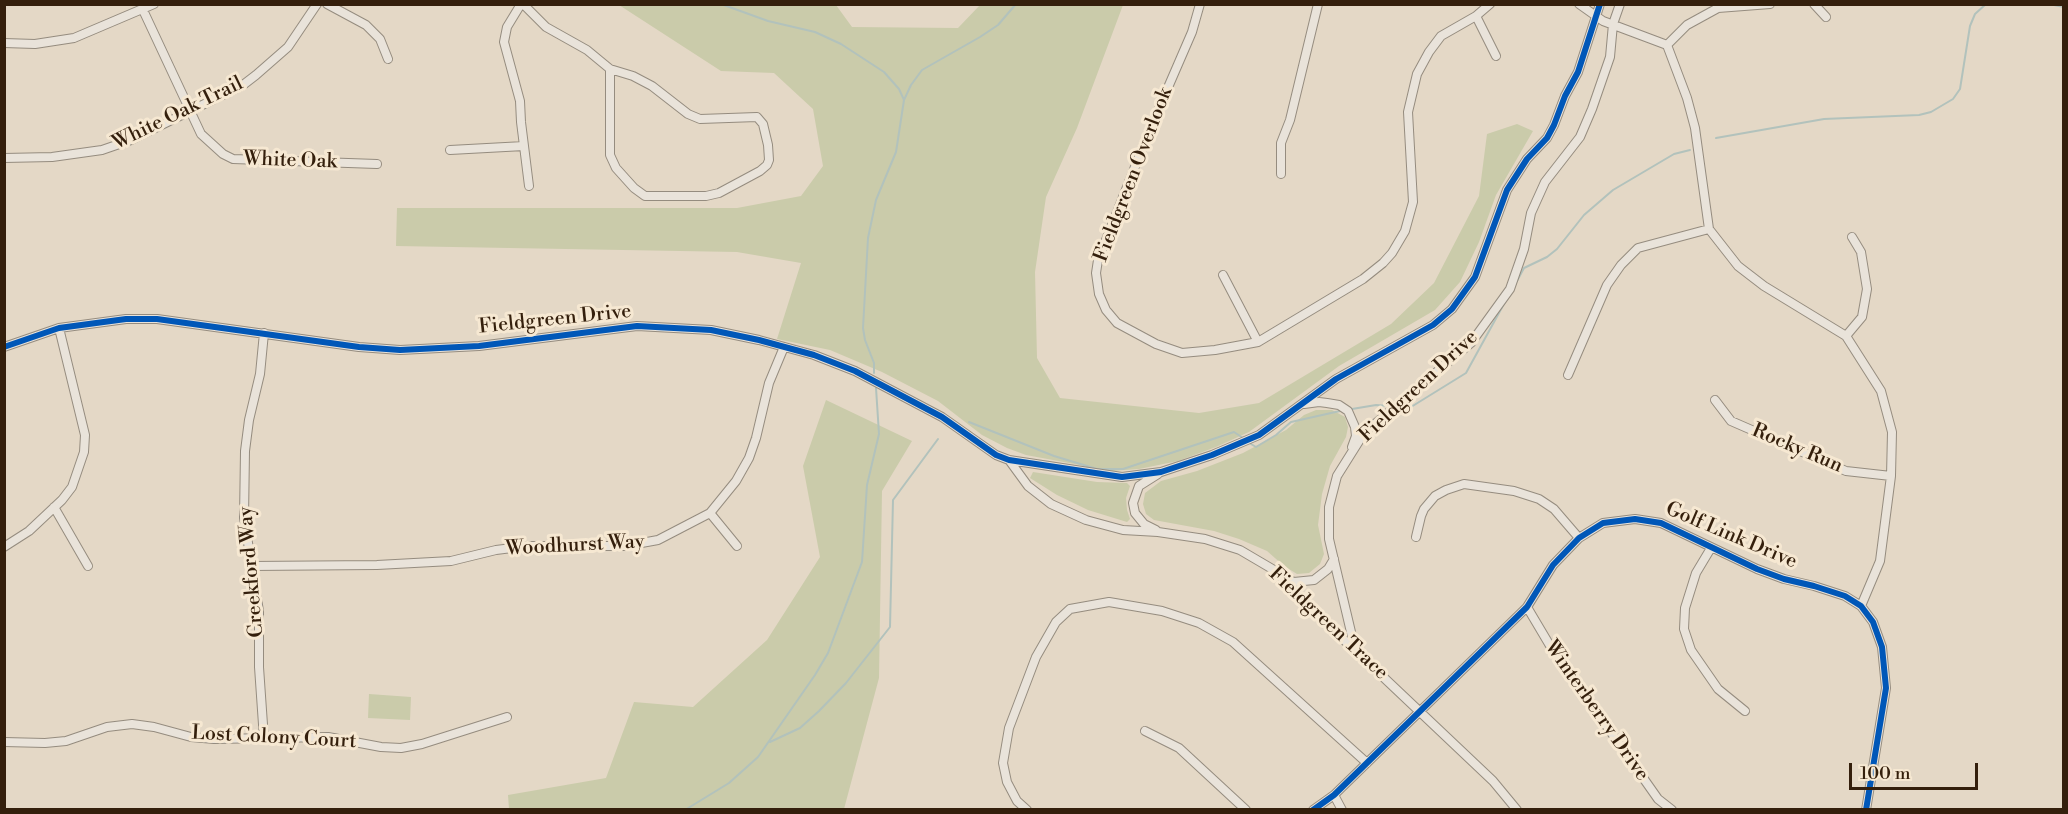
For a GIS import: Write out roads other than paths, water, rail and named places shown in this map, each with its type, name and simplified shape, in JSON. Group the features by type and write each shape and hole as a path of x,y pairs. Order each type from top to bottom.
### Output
{"street":[{"path":"4,43 54,43 74,38 154,4"},
{"name":"White Oak Trail","path":"4,158 52,157 102,150 131,140 243,85 288,47 317,4"},
{"path":"327,4 366,25 380,39 388,59"},
{"path":"529,186 519,95 504,42 507,27 522,4 546,27 587,50 610,69 633,76 652,86 688,114 700,119 757,117 763,124 768,145 767,165 760,171 713,194 645,196 634,188 616,168 610,155 610,69"},
{"name":"Fieldgreen Overlook","path":"1200,4 1192,32 1150,129 1119,213 1098,260 1097,286 1106,310 1117,323 1156,344 1182,353 1258,342 1363,279 1392,253 1405,231 1413,202 1408,112 1417,74 1441,36 1476,16 1490,4"},
{"path":"1281,174 1281,143 1290,120 1318,4"},
{"path":"1579,4 1613,24 1667,45 1695,128 1709,229 1738,266 1764,286 1846,336 1881,391 1892,432 1891,476 1880,561 1861,606 1874,622 1882,647 1886,688 1866,810"},
{"name":"Fieldgreen Drive","path":"4,347 59,328 126,319 157,319 400,350 479,346 637,327 711,330 784,347 855,371 895,390 942,417 996,455 1009,460 1122,477 1161,472 1212,455 1259,435 1342,376 1433,325 1452,309 1462,298 1480,266 1507,190 1527,159 1547,138 1554,125 1565,96 1578,72 1599,4"},
{"name":"Fieldgreen Drive","path":"1355,649 1329,539 1329,507 1337,476 1364,434 1471,343 1510,289 1524,249 1531,213 1545,182 1580,137 1592,109 1610,57 1613,24 1620,4"},
{"path":"1667,45 1687,25 1718,8 1770,4"},
{"path":"1815,4 1826,17"},
{"name":"White Oak","path":"143,10 201,134 223,154 233,159 377,164"},
{"path":"1476,16 1496,57"},
{"path":"450,150 524,146"},
{"path":"1568,375 1607,285 1621,264 1638,248 1709,229"},
{"path":"1846,336 1862,317 1867,289 1861,252 1852,237"},
{"path":"1223,275 1258,342"},
{"path":"4,547 29,531 62,500 72,487 80,466 86,442 69,362 59,328"},
{"name":"Creekford Way","path":"264,333 260,374 249,420 245,451 244,518 259,611 259,667 264,740"},
{"name":"Woodhurst Way","path":"251,566 451,561 496,550 528,546 625,546 658,540 710,513 736,481 749,458 769,383 784,347"},
{"name":"Rocky Run","path":"1715,400 1731,421 1846,471 1891,476"},
{"path":"1304,404 1327,403 1339,405 1348,411 1356,436 1350,454"},
{"name":"Fieldgreen Trace","path":"1009,460 1028,486 1051,504 1086,520 1123,530 1206,539 1240,550 1274,570 1493,781 1517,810"},
{"path":"1158,532 1144,524 1135,513 1133,503 1138,486 1161,472"},
{"path":"1416,537 1424,508 1435,496 1464,484 1514,491 1539,500 1554,509 1579,538"},
{"path":"54,507 88,566"},
{"path":"710,513 737,546"},
{"name":"Golf Link Drive","path":"1313,810 1334,795 1527,607 1553,565 1579,538 1604,523 1635,519 1661,523 1711,548 1784,579 1845,596 1861,606"},
{"path":"1711,548 1696,573 1685,608 1684,629 1691,650 1718,689 1745,711"},
{"path":"1282,578 1303,583 1314,580 1328,569 1334,559"},
{"path":"1027,810 1017,801 1007,782 1003,763 1009,728 1036,657 1056,622 1070,609 1108,602 1162,611 1199,623 1233,642 1367,763"},
{"name":"Winterberry Drive","path":"1527,607 1549,644 1658,799 1672,810"},
{"name":"Lost Colony Court","path":"4,742 66,741 107,727 132,724 176,731 191,737 264,740 328,737 381,747 400,748 422,744 507,717"},
{"path":"1145,731 1179,748 1246,810"},
{"path":"1334,795 1342,810"}],"waterway":[{"path":"721,4 768,21 815,32 841,44 884,72 899,89 904,100"},
{"path":"874,373 874,363 863,328 868,238 876,200 896,152 904,100 922,70 998,25 1016,4"},
{"path":"1716,138 1824,119 1919,115 1931,112 1953,99 1960,89 1970,26 1975,14 1986,4"},
{"path":"2049,4 2064,7"},
{"path":"1517,281 1524,268 1547,257 1557,249 1584,215 1613,190 1674,154 1690,150"},
{"path":"1402,407 1411,407 1466,373 1505,302"},
{"path":"685,810 729,783 758,757 828,653 862,562 867,485 879,434 876,388"},
{"path":"1352,409 1376,405 1390,406"},
{"path":"1251,444 1256,447 1276,435 1291,422 1340,411"},
{"path":"969,422 1054,456 1097,469 1123,469 1234,432 1243,438"},
{"path":"770,742 800,728 819,711 846,683 890,627 893,500 938,439"}]}
